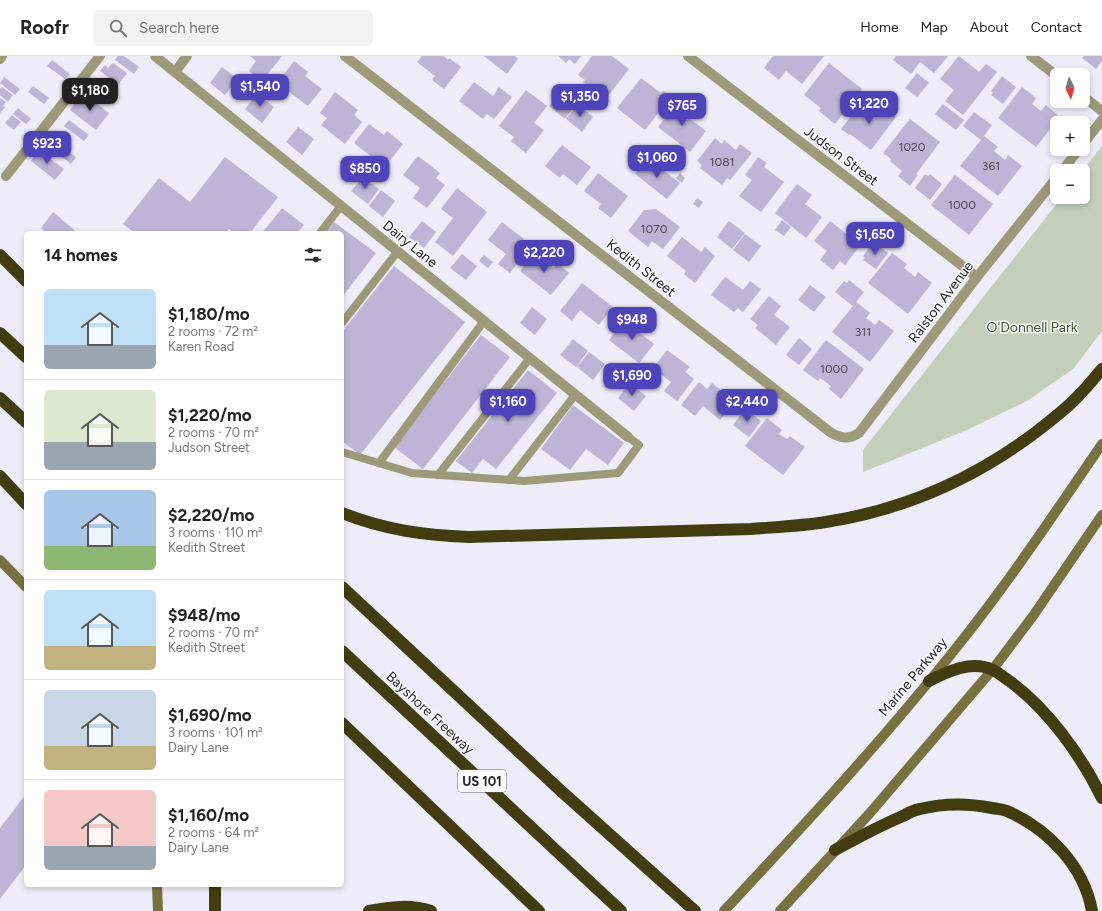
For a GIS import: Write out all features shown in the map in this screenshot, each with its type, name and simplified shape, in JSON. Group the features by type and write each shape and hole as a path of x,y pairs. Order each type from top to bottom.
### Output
{"highway":[{"path":"0,255 24,279"},
{"path":"0,333 24,355"},
{"path":"344,514 376,525 406,532 436,536 469,537 751,529 827,522 862,515 897,505 936,491 973,473 1012,450 1047,424 1079,395 1102,369"},
{"path":"0,398 24,420"},
{"path":"0,476 24,502"},
{"path":"344,589 560,790 695,911"},
{"name":"Bayshore Freeway","path":"344,653 622,911"},
{"path":"929,681 946,672 961,668 976,666 993,670 1020,689 1063,736 1081,760 1102,798"},
{"path":"344,725 539,911"},
{"path":"835,850 890,821 919,809 949,803 976,804 1005,810 1030,824 1053,842 1071,861 1083,882 1092,911"},
{"path":"215,887 215,911"},
{"path":"369,911 396,906 423,908 431,911"}],"main road":[{"name":"Marine Parkway","path":"724,911 849,775 960,643 1019,564 1102,444"},
{"path":"780,911 870,813 993,670 1033,616 1102,515"},
{"path":"0,560 24,585"},
{"path":"157,887 158,911"}],"street":[{"path":"6,176 100,56"},
{"name":"Dairy Lane","path":"155,56 628,437"},
{"path":"175,72 187,56"},
{"name":"Kedith Street","path":"345,56 830,432 845,438"},
{"name":"Judson Street","path":"688,56 977,277"},
{"path":"1031,56 1050,71"},
{"path":"1090,102 1102,111"},
{"path":"1090,135 1102,120"},
{"path":"1067,164 1074,156"},
{"name":"Ralston Avenue","path":"845,438 852,437 859,433 977,277 1050,186"}],"lane":[{"path":"322,231 341,206"},
{"path":"344,320 398,252"},
{"path":"379,463 484,321"},
{"path":"438,475 530,358"},
{"path":"509,480 575,395"},
{"path":"344,453 412,473 524,481 618,473 639,445 628,437"}],"green space":[{"name":"O'Donnell Park","path":"1102,146 1102,331 1073,369 1027,401 967,430 863,472 863,450 1056,204 1090,204 1090,164 1088,164"}],"building":[{"path":"118,56 124,56 139,67 134,74 115,60"},
{"path":"250,56 282,56 262,81 249,71 256,61"},
{"path":"422,56 444,56 461,67 444,89 432,80 435,76 417,62"},
{"path":"484,56 515,56 518,59 507,74"},
{"path":"558,56 581,56 575,64 569,59 566,63"},
{"path":"592,56 612,56 629,69 605,100 583,82 585,80 578,75"},
{"path":"773,56 824,56 802,84 786,71 779,80 764,68"},
{"path":"896,56 948,56 934,73 920,62 911,74 893,60"},
{"path":"959,56 979,72 986,64 997,72 963,115 945,101 954,90 940,79"},
{"path":"1084,56 1102,56 1102,61 1096,69 1082,58"},
{"path":"52,60 70,74 65,79 47,66"},
{"path":"294,61 308,72 305,76 322,89 308,106 277,83"},
{"path":"113,63 127,73 118,85 100,71 105,65 108,68"},
{"path":"829,63 862,89 835,124 819,111 821,108 804,95"},
{"path":"222,67 238,79 225,95 210,83"},
{"path":"917,73 929,83 917,97 905,88"},
{"path":"1002,76 1016,87 1003,104 991,95 993,93 991,91"},
{"path":"4,77 20,89 15,95 0,83"},
{"path":"641,78 661,93 663,91 671,97 645,130 617,108"},
{"path":"474,82 493,96 499,87 512,97 494,119 487,114 483,119 459,101"},
{"path":"33,86 49,98 44,104 28,92"},
{"path":"2,87 13,95 8,102 0,95 0,89"},
{"path":"1022,87 1036,98 1032,104 1041,111 1046,105 1059,116 1050,116 1050,130 1036,147 998,118"},
{"path":"526,90 547,106 534,123 544,130 526,153 511,141 514,137 499,126"},
{"path":"561,91 577,103 565,119 549,106"},
{"path":"335,92 358,110 354,115 362,122 345,144 321,125 327,118 320,113"},
{"path":"83,93 109,113 96,130 70,110"},
{"path":"257,94 274,107 262,123 245,109"},
{"path":"0,98 6,102 3,106 5,107 0,113"},
{"path":"680,99 691,108 685,115 706,131 690,152 658,127"},
{"path":"874,100 896,117 871,150 841,129 855,111 862,116"},
{"path":"578,104 593,117 582,132 566,119"},
{"path":"943,104 964,120 956,130 935,114"},
{"path":"18,108 31,119 26,124 13,114"},
{"path":"974,112 992,125 984,136 998,147 994,151 1005,160 1008,155 1022,166 998,196 960,166 981,140 963,126"},
{"path":"12,115 21,122 14,130 5,123"},
{"path":"910,119 940,142 916,174 918,175 910,186 898,176 902,171 883,153"},
{"path":"69,120 89,135 84,141 64,126"},
{"path":"369,124 384,135 387,131 403,144 385,167 354,143"},
{"path":"298,127 314,139 302,155 286,142"},
{"path":"56,134 70,145 66,150 76,157 71,164 42,141 46,135 53,139"},
{"path":"715,138 722,144 724,140 736,150 740,144 752,153 730,180 727,178 722,185 700,168 702,165 697,161"},
{"path":"562,145 591,167 577,185 563,174 560,178 545,166"},
{"path":"39,150 64,169 55,180 31,161"},
{"path":"418,156 440,173 436,178 445,185 427,208 413,198 420,188 403,175"},
{"path":"225,157 278,197 252,231 232,231 229,229 228,231 132,231 123,224 159,178 190,202"},
{"path":"758,157 767,163 764,167 784,182 761,212 739,196 752,180 745,175"},
{"path":"647,158 680,183 667,199 635,174"},
{"path":"598,173 628,196 611,218 598,208 601,204 584,191"},
{"path":"680,173 685,178 682,183 676,178"},
{"path":"925,174 928,176 930,174 942,184 930,200 915,188"},
{"path":"955,175 993,204 969,235 931,205"},
{"path":"363,177 379,189 368,204 351,191"},
{"path":"797,184 812,195 805,204 822,217 806,238 775,213"},
{"path":"457,188 487,212 453,256 435,242 453,218 441,209"},
{"path":"381,190 395,201 383,217 369,206"},
{"path":"697,198 703,202 699,208 693,204"},
{"path":"282,208 304,225 299,231 264,231"},
{"path":"656,209 680,227 663,249 652,241 648,247 628,231 644,210"},
{"path":"53,212 76,231 45,231 41,228"},
{"path":"782,220 791,227 784,236 775,230"},
{"path":"422,221 436,232 424,248 409,237"},
{"path":"729,221 745,233 732,249 717,237"},
{"path":"830,221 852,238 857,231 866,238 845,265 840,261 833,270 820,260 827,251 814,241"},
{"path":"334,222 376,253 344,294 344,231 327,231"},
{"path":"502,222 524,239 520,244 528,250 510,273 498,264 506,254 488,240"},
{"path":"745,234 761,246 749,262 733,250"},
{"path":"682,237 701,252 705,247 715,256 695,283 684,274 686,271 667,256"},
{"path":"874,242 888,253 876,269 863,260 865,258 863,256"},
{"path":"535,253 554,268 557,263 569,273 551,295 520,271"},
{"path":"892,253 907,264 904,268 915,277 918,272 932,283 908,314 868,283"},
{"path":"462,254 477,266 466,280 450,268"},
{"path":"484,255 493,262 488,268 479,261"},
{"path":"394,266 465,322 360,455 344,443 344,329"},
{"path":"725,277 743,290 750,281 761,289 743,312 738,308 734,312 711,295"},
{"path":"849,280 864,292 856,302 870,313 866,318 875,325 879,320 894,331 870,362 832,332 853,306 835,292 844,281 847,283"},
{"path":"582,283 613,307 599,325 580,310 572,321 560,311"},
{"path":"810,285 826,297 814,312 798,300"},
{"path":"769,296 781,306 774,315 790,327 776,345 755,328 758,325 750,319"},
{"path":"532,307 547,319 535,335 520,323"},
{"path":"626,319 654,344 639,363 609,340"},
{"path":"481,335 510,357 423,469 394,447"},
{"path":"799,338 812,349 799,365 786,355"},
{"path":"573,339 588,351 576,367 560,355"},
{"path":"826,340 864,369 841,399 829,389 831,386 820,378 818,381 803,370"},
{"path":"667,350 690,367 685,372 694,379 677,401 664,391 671,382 653,368"},
{"path":"589,352 605,364 593,380 577,367"},
{"path":"528,370 557,393 496,469 483,459 472,473 456,461"},
{"path":"699,382 707,389 712,383 735,402 720,420 703,406 695,416 681,405"},
{"path":"629,383 646,396 634,411 618,398"},
{"path":"573,405 624,443 608,465 586,449 570,470 541,449"},
{"path":"745,409 761,421 749,437 733,425"},
{"path":"767,418 782,430 779,434 787,439 790,436 805,447 783,475 745,446"},
{"path":"24,797 24,868 0,899 0,828"}]}
